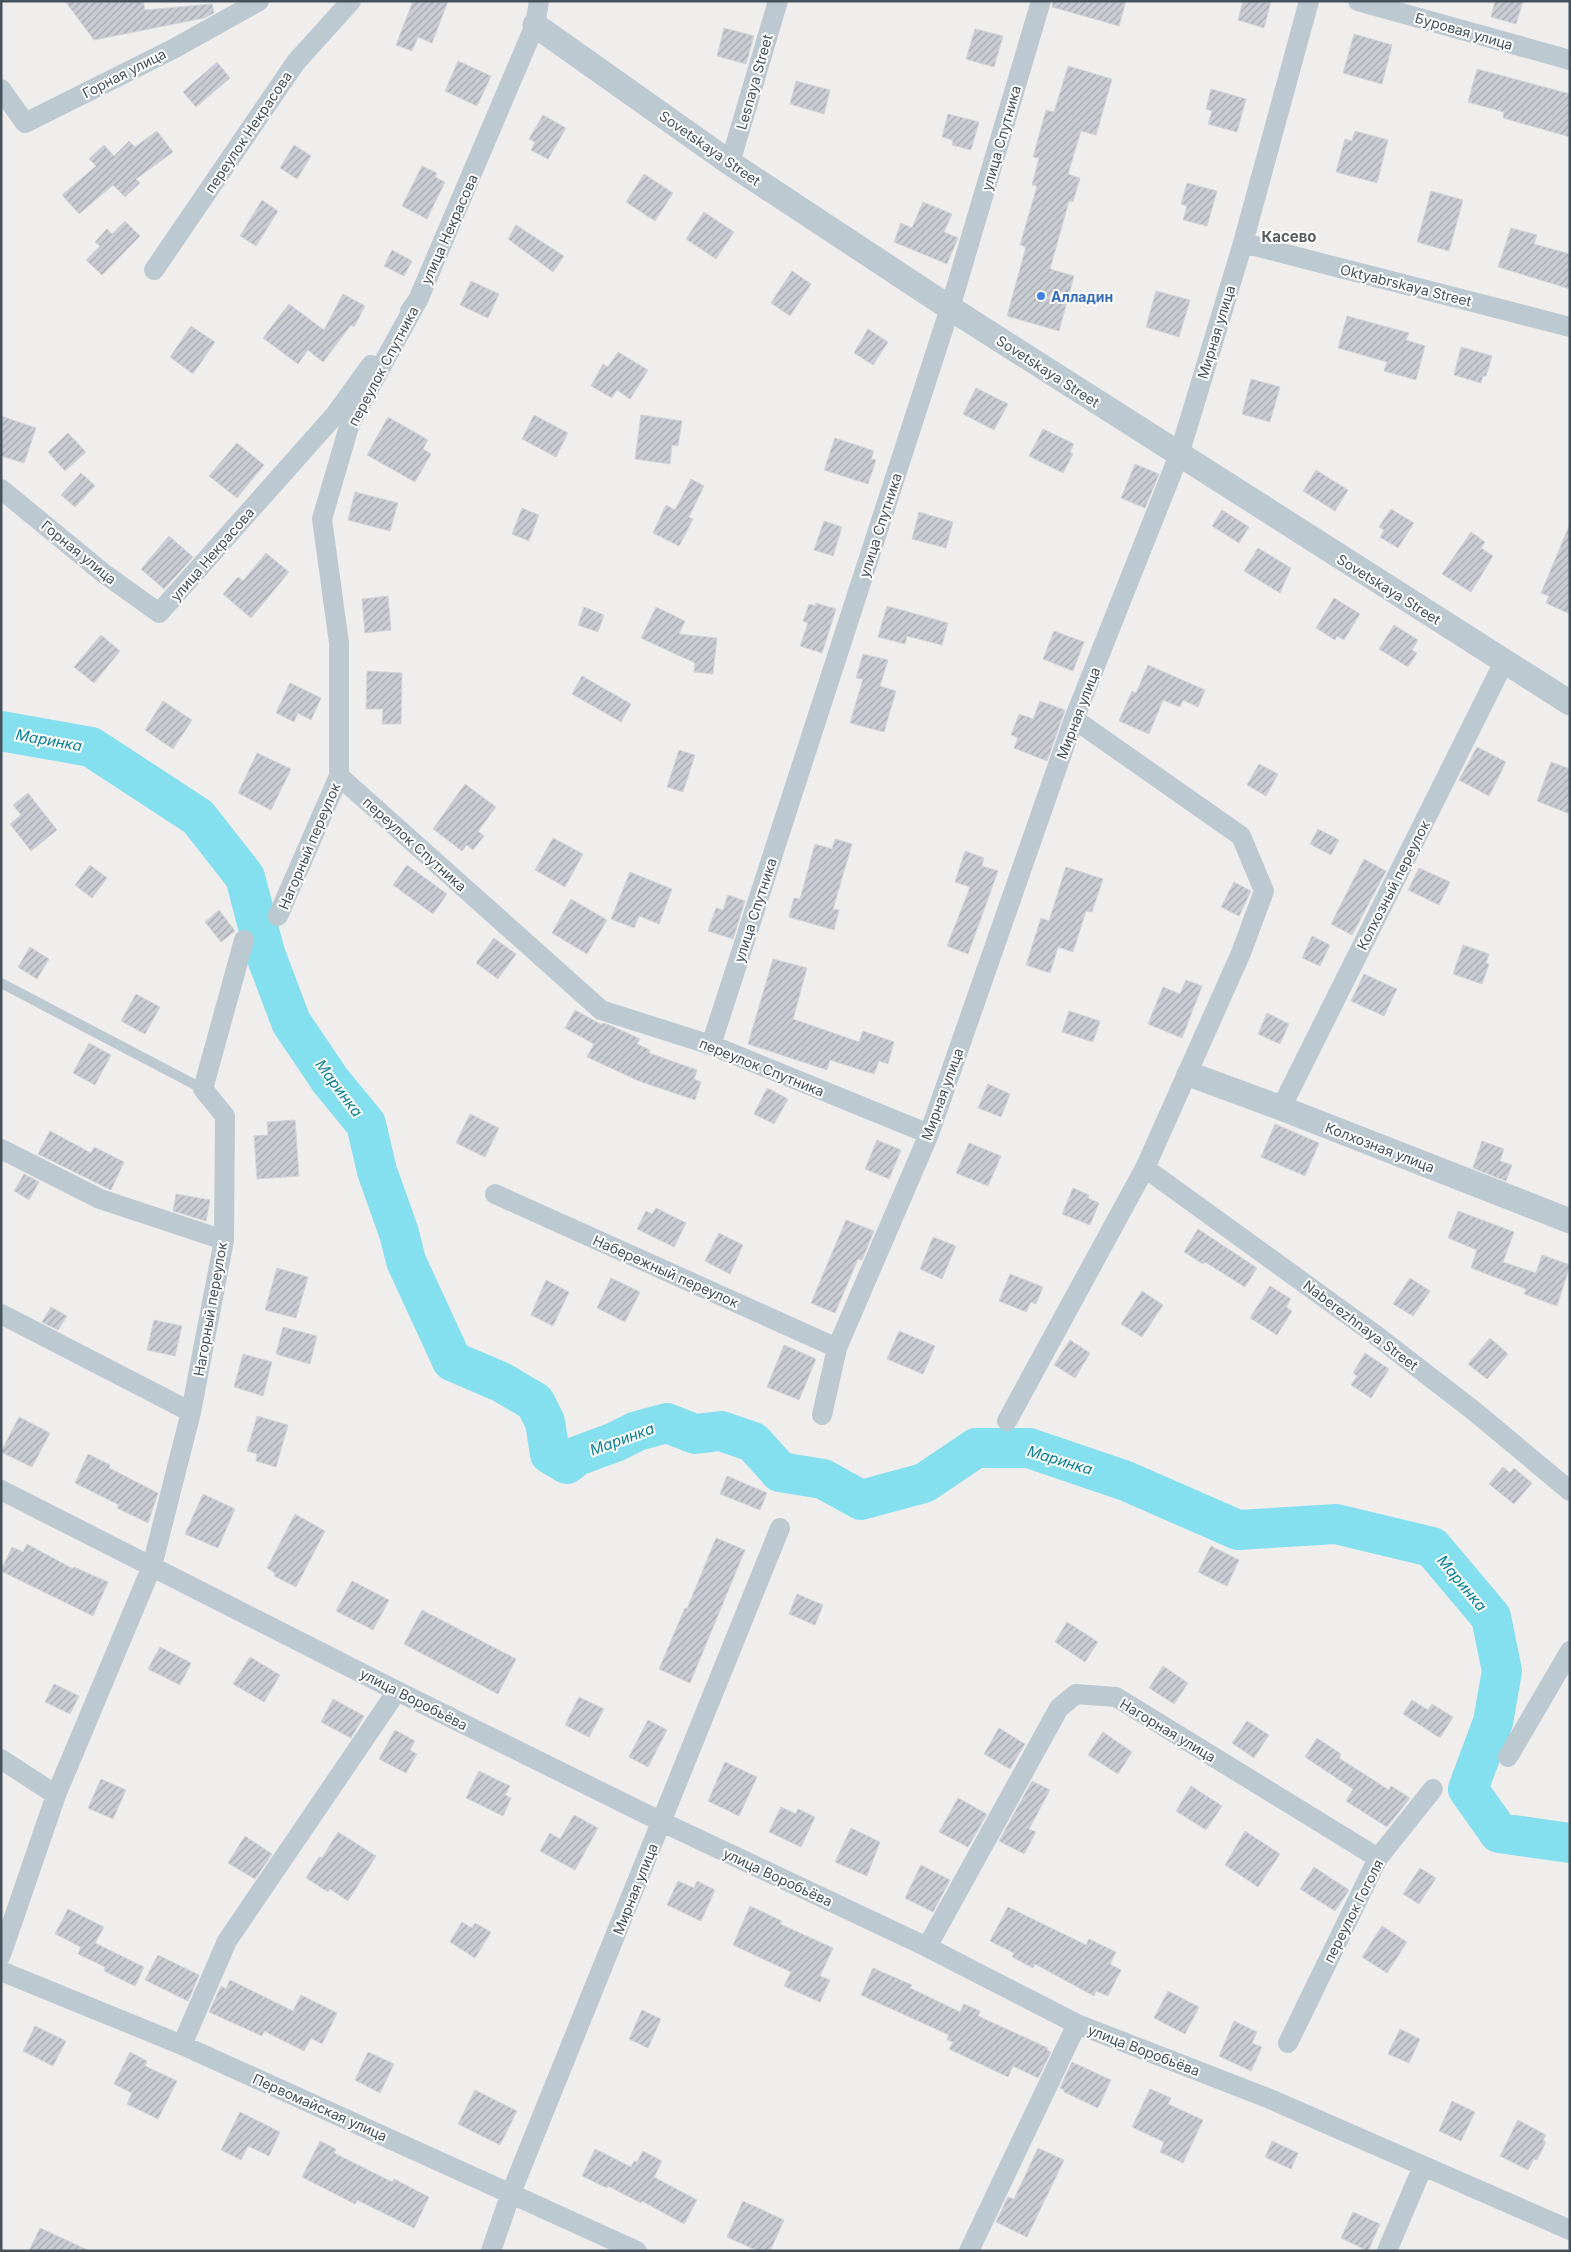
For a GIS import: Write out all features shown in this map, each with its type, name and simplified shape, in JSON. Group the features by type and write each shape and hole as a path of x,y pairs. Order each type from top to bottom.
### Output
{"street":[{"name":"Горная улица","path":"1,89 25,123 174,48 258,1"},
{"name":"переулок Некрасова","path":"154,270 296,62 350,1"},
{"name":"улица Некрасова","path":"159,614 334,416 418,300 535,25 539,1"},
{"name":"Lesnaya Street","path":"730,163 778,1"},
{"name":"улица Спутника","path":"711,1045 950,308 1041,1"},
{"name":"Мирная улица","path":"822,1415 836,1348 929,1134 1074,719 1179,455 1243,243 1309,1"},
{"name":"Буровая улица","path":"1358,1 1570,60"},
{"name":"Sovetskaya Street","path":"535,25 730,163 950,308 1570,703"},
{"name":"Oktyabrskaya Street","path":"1243,243 1570,327"},
{"name":"переулок Спутника","path":"418,300 350,423 322,519 338,643 339,776 601,1010 711,1045 929,1134"},
{"name":"Горная улица","path":"1,489 102,572 159,614"},
{"name":"Колхозный переулок","path":"1281,1108 1504,662"},
{"path":"1007,1421 1145,1168 1189,1074 1241,953 1264,890 1241,836 1074,719"},
{"name":"Нагорный переулок","path":"278,916 339,776"},
{"path":"203,1089 244,940"},
{"name":"Колхозная улица","path":"1189,1074 1570,1221"},
{"name":"Нагорный переулок","path":"1,1956 56,1795 152,1566 191,1412 224,1240 225,1116 203,1089"},
{"path":"1,1149 100,1199 224,1240"},
{"name":"Naberezhnaya Street","path":"1145,1168 1373,1333 1474,1411 1570,1491"},
{"name":"Набережный переулок","path":"495,1194 836,1348"},
{"path":"1,1314 191,1412"},
{"name":"улица Воробьёва","path":"1,1490 397,1691 662,1822 927,1947 1077,2024 1270,2099 1570,2230"},
{"name":"Мирная улица","path":"490,2251 511,2193 780,1528"},
{"path":"1508,1757 1570,1651"},
{"path":"182,2045 227,1941 397,1691"},
{"name":"Нагорная улица","path":"927,1947 1059,1708 1076,1694 1116,1698 1378,1858"},
{"path":"1,1759 56,1795"},
{"name":"переулок Гоголя","path":"1288,2043 1378,1858 1434,1789"},
{"name":"Первомайская улица","path":"1,1971 182,2045 636,2251"},
{"path":"969,2251 1077,2024"},
{"path":"1387,2251 1423,2166"}],"lane":[{"path":"1,983 203,1089"}],"building":[{"path":"65,1 143,1 145,10 212,4 214,13 204,18 94,40"},
{"path":"413,1 448,1 432,43 418,37 412,51 396,45"},
{"path":"1053,1 1126,1 1119,26 1052,7"},
{"path":"1243,1 1271,1 1264,28 1238,20"},
{"path":"1495,1 1523,1 1516,24 1491,17"},
{"path":"724,28 754,36 746,64 717,56"},
{"path":"975,29 1003,36 994,67 966,59"},
{"path":"1354,34 1392,45 1382,84 1343,73"},
{"path":"458,61 491,76 477,106 445,91"},
{"path":"217,62 230,78 196,107 183,92"},
{"path":"1068,66 1112,79 1096,135 1081,131 1068,174 1080,178 1073,202 1069,201 1050,269 1074,276 1059,331 1007,316 1026,247 1020,245 1037,186 1032,185 1039,158 1033,157 1046,110 1054,112"},
{"path":"1477,69 1570,94 1570,137 1503,118 1504,112 1468,102"},
{"path":"796,81 830,90 824,114 790,104"},
{"path":"1211,89 1246,99 1237,132 1208,124 1212,111 1206,109"},
{"path":"948,114 979,122 971,150 952,145 953,140 942,137"},
{"path":"543,115 566,128 548,159 531,150 535,142 529,139"},
{"path":"157,131 173,152 136,179 140,183 125,197 113,185 79,214 62,195 96,166 89,159 104,145 114,156 129,141 135,147"},
{"path":"1355,131 1388,140 1377,183 1336,172 1345,139 1352,141"},
{"path":"294,145 311,156 297,179 280,168"},
{"path":"422,166 437,173 435,177 445,182 427,219 402,206"},
{"path":"644,174 673,193 655,221 626,202"},
{"path":"1187,183 1217,191 1207,226 1183,220 1187,206 1181,204"},
{"path":"1431,191 1463,200 1449,251 1417,242"},
{"path":"262,200 278,211 256,246 240,236"},
{"path":"923,202 952,214 944,232 958,238 947,264 894,242 901,223 912,228"},
{"path":"704,212 734,232 716,259 686,239"},
{"path":"125,221 140,236 102,275 86,260 100,246 95,242 107,229 112,234"},
{"path":"516,225 564,256 553,272 508,239"},
{"path":"1511,228 1537,235 1534,244 1570,254 1570,289 1498,267"},
{"path":"392,250 412,261 404,276 384,266"},
{"path":"792,271 811,284 790,316 771,303"},
{"path":"471,281 499,294 488,318 460,305"},
{"path":"1156,291 1190,300 1179,337 1146,327"},
{"path":"343,294 365,306 354,327 351,325 323,362 308,350 298,364 263,338 289,304 324,330"},
{"path":"1347,316 1409,333 1406,340 1425,346 1416,380 1384,371 1387,362 1338,348"},
{"path":"191,326 215,342 193,374 170,357"},
{"path":"868,329 888,342 873,365 854,353"},
{"path":"1461,347 1492,356 1486,376 1483,376 1481,383 1454,375"},
{"path":"618,352 648,370 630,399 617,390 612,398 591,386 603,364 608,367"},
{"path":"1251,379 1280,387 1270,422 1242,414"},
{"path":"976,388 1008,404 994,430 963,414"},
{"path":"534,415 568,433 556,457 522,439"},
{"path":"641,415 682,421 678,446 672,445 670,464 635,459"},
{"path":"1,416 36,428 24,463 1,456"},
{"path":"388,417 428,440 423,449 431,454 415,482 367,455"},
{"path":"1043,429 1074,444 1070,452 1073,454 1063,473 1029,456"},
{"path":"68,433 86,452 65,471 48,452"},
{"path":"835,438 874,451 871,459 876,460 868,484 824,470"},
{"path":"237,443 264,465 237,498 209,476"},
{"path":"1135,464 1159,474 1145,508 1121,498"},
{"path":"1316,470 1348,490 1335,511 1303,491"},
{"path":"81,473 95,486 75,507 61,495"},
{"path":"691,479 704,486 689,517 693,519 679,546 653,533 666,505 675,510"},
{"path":"355,492 398,503 390,531 348,520"},
{"path":"522,508 539,515 529,541 512,534"},
{"path":"1391,509 1414,523 1398,548 1380,537 1384,530 1379,527"},
{"path":"1222,510 1249,527 1239,543 1212,526"},
{"path":"919,512 953,522 946,548 912,539"},
{"path":"824,521 842,527 833,556 814,550"},
{"path":"1570,524 1570,614 1546,603 1549,596 1541,593"},
{"path":"1471,532 1485,542 1481,548 1493,556 1471,592 1442,574"},
{"path":"169,536 193,557 164,589 141,569"},
{"path":"1258,548 1291,568 1280,593 1244,571"},
{"path":"266,553 289,572 251,618 223,594 238,577 243,581"},
{"path":"388,596 391,630 365,633 362,599"},
{"path":"1334,598 1360,614 1344,640 1337,636 1335,640 1316,628"},
{"path":"816,603 836,609 822,653 800,646 808,623 803,621 809,604 815,606"},
{"path":"887,606 948,623 942,645 907,636 905,644 878,637"},
{"path":"584,607 604,615 598,632 578,625"},
{"path":"656,607 685,621 679,634 717,638 713,674 694,672 695,663 641,638"},
{"path":"1394,625 1418,640 1412,650 1417,653 1408,667 1379,649"},
{"path":"1054,631 1084,642 1073,671 1043,659"},
{"path":"101,635 120,651 94,683 74,667"},
{"path":"863,654 888,660 880,686 896,691 884,732 850,723 863,679 856,678"},
{"path":"1148,665 1205,690 1198,707 1183,700 1180,707 1163,700 1149,734 1119,721 1132,691 1136,693"},
{"path":"367,671 402,673 401,724 382,724 383,709 366,709"},
{"path":"582,676 631,704 621,722 572,694"},
{"path":"290,683 321,698 311,720 298,713 294,722 276,713"},
{"path":"163,701 192,720 173,749 145,730"},
{"path":"1040,701 1065,710 1047,761 1014,748 1018,738 1011,735 1019,714 1033,719"},
{"path":"1477,747 1506,762 1489,796 1459,780"},
{"path":"679,750 695,755 683,792 667,787"},
{"path":"257,753 291,769 271,810 238,793"},
{"path":"1551,762 1570,769 1570,814 1537,801"},
{"path":"1259,764 1278,774 1266,796 1247,785"},
{"path":"465,784 496,807 478,831 484,836 473,850 467,845 462,851 433,829"},
{"path":"28,793 57,830 31,851 10,824 21,815 13,805"},
{"path":"1318,829 1339,840 1331,855 1310,844"},
{"path":"553,838 583,854 565,887 535,870"},
{"path":"835,839 852,844 833,909 839,910 834,930 789,917 794,898 800,899 815,844 832,849"},
{"path":"965,851 984,858 982,866 998,871 968,954 947,946 970,887 955,882"},
{"path":"1364,859 1386,871 1352,935 1331,924"},
{"path":"90,865 107,878 92,898 75,885"},
{"path":"407,865 447,894 433,914 393,885"},
{"path":"1066,867 1103,879 1092,912 1086,911 1073,952 1058,947 1050,973 1026,965 1041,918 1049,921"},
{"path":"1419,868 1450,882 1439,905 1408,890"},
{"path":"630,872 672,889 659,924 639,916 634,928 611,919"},
{"path":"1234,882 1251,891 1239,916 1221,907"},
{"path":"728,895 745,901 733,939 708,931 716,908 723,910"},
{"path":"571,899 607,920 587,954 552,933"},
{"path":"219,910 235,931 221,942 205,922"},
{"path":"1312,936 1330,945 1320,966 1302,958"},
{"path":"494,938 516,954 498,979 476,963"},
{"path":"1463,945 1489,954 1486,963 1489,964 1482,984 1453,974"},
{"path":"30,947 49,959 37,979 18,967"},
{"path":"773,959 807,968 793,1019 859,1042 863,1031 894,1042 888,1064 879,1061 874,1074 830,1060 827,1070 748,1044"},
{"path":"1364,974 1397,989 1384,1016 1351,1001"},
{"path":"1186,980 1202,986 1182,1038 1148,1024 1163,987 1180,994"},
{"path":"136,994 160,1007 145,1034 121,1021"},
{"path":"575,1010 602,1025 603,1023 612,1026 640,1039 637,1044 650,1050 649,1053 697,1070 694,1079 701,1082 695,1100 639,1081 587,1057 594,1044 565,1028"},
{"path":"1069,1011 1100,1021 1093,1042 1062,1032"},
{"path":"1267,1013 1289,1024 1280,1044 1258,1034"},
{"path":"89,1043 111,1055 95,1085 73,1073"},
{"path":"988,1084 1010,1094 1001,1117 978,1108"},
{"path":"767,1088 788,1099 774,1124 754,1114"},
{"path":"470,1114 499,1128 485,1157 456,1143"},
{"path":"295,1120 299,1176 257,1179 254,1136 268,1135 267,1122"},
{"path":"1275,1124 1319,1143 1305,1176 1261,1157"},
{"path":"50,1131 91,1153 94,1147 124,1162 111,1190 38,1154"},
{"path":"877,1140 901,1150 889,1179 865,1169"},
{"path":"1482,1141 1504,1149 1500,1161 1512,1165 1506,1181 1473,1168"},
{"path":"969,1143 1001,1156 988,1186 956,1173"},
{"path":"24,1174 39,1182 29,1200 14,1191"},
{"path":"1073,1188 1089,1195 1088,1198 1099,1203 1090,1225 1062,1214"},
{"path":"176,1194 210,1200 206,1221 173,1211"},
{"path":"656,1208 686,1223 674,1247 637,1229 646,1211 652,1214"},
{"path":"1458,1211 1514,1232 1503,1262 1536,1273 1542,1255 1570,1265 1557,1306 1524,1294 1526,1289 1471,1268 1477,1250 1448,1238"},
{"path":"846,1220 874,1231 862,1260 858,1259 835,1313 811,1303"},
{"path":"1198,1229 1257,1268 1245,1287 1205,1262 1203,1264 1184,1252"},
{"path":"719,1233 743,1245 730,1274 705,1261"},
{"path":"933,1237 956,1246 942,1279 920,1269"},
{"path":"277,1268 308,1277 296,1318 265,1310"},
{"path":"1010,1274 1043,1287 1036,1304 1031,1302 1026,1312 999,1301"},
{"path":"611,1278 640,1292 625,1322 597,1308"},
{"path":"1410,1278 1430,1291 1413,1316 1393,1304"},
{"path":"546,1280 569,1292 553,1326 531,1315"},
{"path":"1270,1286 1291,1299 1286,1307 1292,1311 1277,1335 1250,1318"},
{"path":"1142,1291 1163,1305 1142,1337 1121,1324"},
{"path":"51,1307 67,1316 58,1330 42,1322"},
{"path":"154,1320 182,1326 175,1356 147,1350"},
{"path":"283,1327 317,1336 310,1364 276,1354"},
{"path":"899,1331 935,1346 923,1374 887,1359"},
{"path":"1490,1338 1508,1354 1487,1379 1468,1364"},
{"path":"1070,1340 1090,1353 1075,1378 1054,1365"},
{"path":"784,1345 816,1359 799,1400 767,1387"},
{"path":"1365,1353 1389,1369 1371,1398 1351,1385 1357,1376 1353,1373"},
{"path":"243,1354 272,1362 263,1396 234,1387"},
{"path":"257,1416 288,1425 276,1467 256,1461 257,1454 247,1451"},
{"path":"19,1417 50,1433 32,1467 1,1452"},
{"path":"88,1454 110,1465 109,1468 158,1493 148,1523 117,1508 119,1505 75,1483"},
{"path":"1503,1467 1510,1473 1514,1468 1532,1483 1514,1504 1489,1484"},
{"path":"727,1476 767,1493 760,1510 720,1494"},
{"path":"203,1494 235,1509 218,1548 185,1534"},
{"path":"295,1514 325,1531 296,1587 274,1576 275,1573 267,1568"},
{"path":"716,1538 745,1550 690,1683 659,1669 685,1608 687,1609"},
{"path":"27,1544 73,1569 74,1567 108,1582 93,1616 1,1571 12,1547 23,1552"},
{"path":"1211,1546 1239,1560 1227,1586 1198,1572"},
{"path":"352,1581 389,1600 373,1630 336,1611"},
{"path":"797,1594 823,1605 815,1625 789,1614"},
{"path":"422,1610 516,1659 498,1694 404,1644"},
{"path":"1067,1622 1098,1642 1085,1662 1055,1642"},
{"path":"160,1647 191,1663 180,1685 148,1669"},
{"path":"250,1657 280,1675 264,1702 233,1684"},
{"path":"1163,1666 1188,1683 1174,1704 1149,1688"},
{"path":"54,1684 79,1696 70,1714 45,1702"},
{"path":"579,1697 604,1709 589,1737 565,1725"},
{"path":"333,1699 364,1716 351,1738 321,1722"},
{"path":"1412,1700 1428,1710 1432,1704 1453,1717 1440,1738 1403,1714"},
{"path":"648,1720 667,1730 648,1767 629,1757"},
{"path":"1247,1721 1269,1735 1254,1758 1232,1743"},
{"path":"999,1728 1025,1744 1010,1769 984,1754"},
{"path":"395,1730 415,1741 410,1750 417,1754 406,1773 379,1759"},
{"path":"1103,1732 1132,1752 1118,1774 1088,1755"},
{"path":"1317,1738 1341,1754 1339,1758 1389,1790 1391,1786 1410,1798 1387,1827 1346,1801 1353,1789 1305,1757"},
{"path":"725,1762 757,1777 739,1816 708,1801"},
{"path":"479,1771 510,1786 505,1795 511,1798 503,1816 466,1798"},
{"path":"101,1779 126,1790 113,1819 88,1808"},
{"path":"1032,1781 1050,1790 1029,1829 1036,1832 1024,1854 999,1841"},
{"path":"1191,1786 1222,1806 1206,1830 1176,1811"},
{"path":"958,1798 987,1814 968,1847 939,1832"},
{"path":"781,1807 796,1814 798,1809 815,1817 801,1847 769,1832"},
{"path":"574,1815 598,1828 575,1870 540,1851 550,1833 560,1839"},
{"path":"851,1828 880,1842 867,1876 835,1862"},
{"path":"1245,1831 1280,1854 1258,1887 1225,1865"},
{"path":"338,1832 376,1856 348,1901 330,1889 328,1892 306,1878 319,1857 322,1858"},
{"path":"245,1836 272,1854 255,1879 228,1863"},
{"path":"921,1865 950,1880 933,1912 905,1898"},
{"path":"1314,1867 1349,1890 1335,1911 1300,1889"},
{"path":"1420,1868 1436,1878 1419,1904 1403,1894"},
{"path":"678,1881 694,1888 697,1881 715,1890 701,1921 667,1905"},
{"path":"750,1906 782,1921 780,1924 833,1948 820,1976 830,1980 820,2002 784,1986 791,1972 733,1945"},
{"path":"1008,1907 1086,1945 1089,1939 1116,1952 1110,1964 1121,1970 1108,1996 1096,1991 1094,1996 1035,1964 1033,1968 1012,1957 1014,1953 990,1941"},
{"path":"68,1909 104,1927 95,1943 144,1967 135,1986 104,1971 105,1967 78,1954 81,1947 55,1934"},
{"path":"462,1922 472,1928 475,1923 491,1932 475,1958 450,1942"},
{"path":"1382,1926 1407,1942 1387,1973 1362,1957"},
{"path":"158,1955 199,1975 188,2001 145,1980"},
{"path":"873,1968 912,1985 910,1988 960,2012 964,2004 980,2011 978,2016 1048,2048 1047,2050 1051,2052 1038,2078 1013,2066 1008,2077 949,2049 953,2042 947,2040 949,2035 861,1995"},
{"path":"230,1980 293,2011 301,1995 337,2013 322,2044 311,2038 304,2051 264,2031 262,2036 209,2012 221,1986 226,1989"},
{"path":"1168,1991 1199,2007 1185,2034 1154,2018"},
{"path":"642,2010 661,2019 648,2048 629,2039"},
{"path":"1234,2021 1257,2032 1252,2043 1262,2047 1251,2071 1219,2056"},
{"path":"35,2026 66,2041 53,2066 23,2051"},
{"path":"1400,2029 1420,2039 1409,2063 1388,2054"},
{"path":"130,2052 147,2061 145,2066 177,2081 158,2119 127,2104 132,2093 114,2084"},
{"path":"368,2052 394,2064 380,2093 355,2080"},
{"path":"1072,2062 1111,2080 1098,2108 1064,2092 1060,2088"},
{"path":"1150,2089 1171,2098 1168,2104 1203,2120 1183,2163 1160,2152 1164,2142 1132,2127"},
{"path":"475,2090 517,2111 500,2145 458,2124"},
{"path":"1452,2101 1475,2112 1461,2141 1439,2131"},
{"path":"240,2112 280,2132 269,2156 248,2146 241,2160 221,2150"},
{"path":"1518,2120 1546,2135 1543,2140 1546,2142 1537,2160 1534,2159 1528,2170 1500,2156"},
{"path":"320,2141 336,2149 334,2153 392,2182 394,2179 429,2197 414,2228 357,2200 355,2204 302,2177"},
{"path":"1272,2141 1298,2153 1291,2169 1265,2157"},
{"path":"1038,2148 1064,2160 1027,2237 996,2222 1008,2197 1014,2199"},
{"path":"595,2149 631,2167 634,2161 637,2162 643,2151 662,2161 654,2177 697,2200 684,2224 642,2201 641,2203 608,2186 607,2188 582,2176"},
{"path":"743,2201 784,2220 770,2251 758,2251 727,2237"},
{"path":"1353,2212 1380,2224 1368,2251 1341,2238"},
{"path":"40,2228 90,2251 29,2251"}],"waterway":[{"name":"Маринка","path":"1,731 91,747 198,817 245,877 265,953 291,1022 330,1080 366,1124 377,1171 399,1233 406,1261 452,1361 501,1382 535,1402 545,1422 550,1454 567,1464 577,1456 615,1442 637,1431 667,1423 695,1434 721,1431 753,1442 780,1472 823,1479 861,1500 924,1483 976,1448 1029,1448 1126,1481 1238,1530 1336,1524 1432,1547 1491,1617 1502,1671 1493,1722 1468,1789 1499,1833 1570,1843"}],"place":[{"name":"Алладин","path":"1041,296"}],"district":[{"name":"Касево","path":"1289,236"}]}
